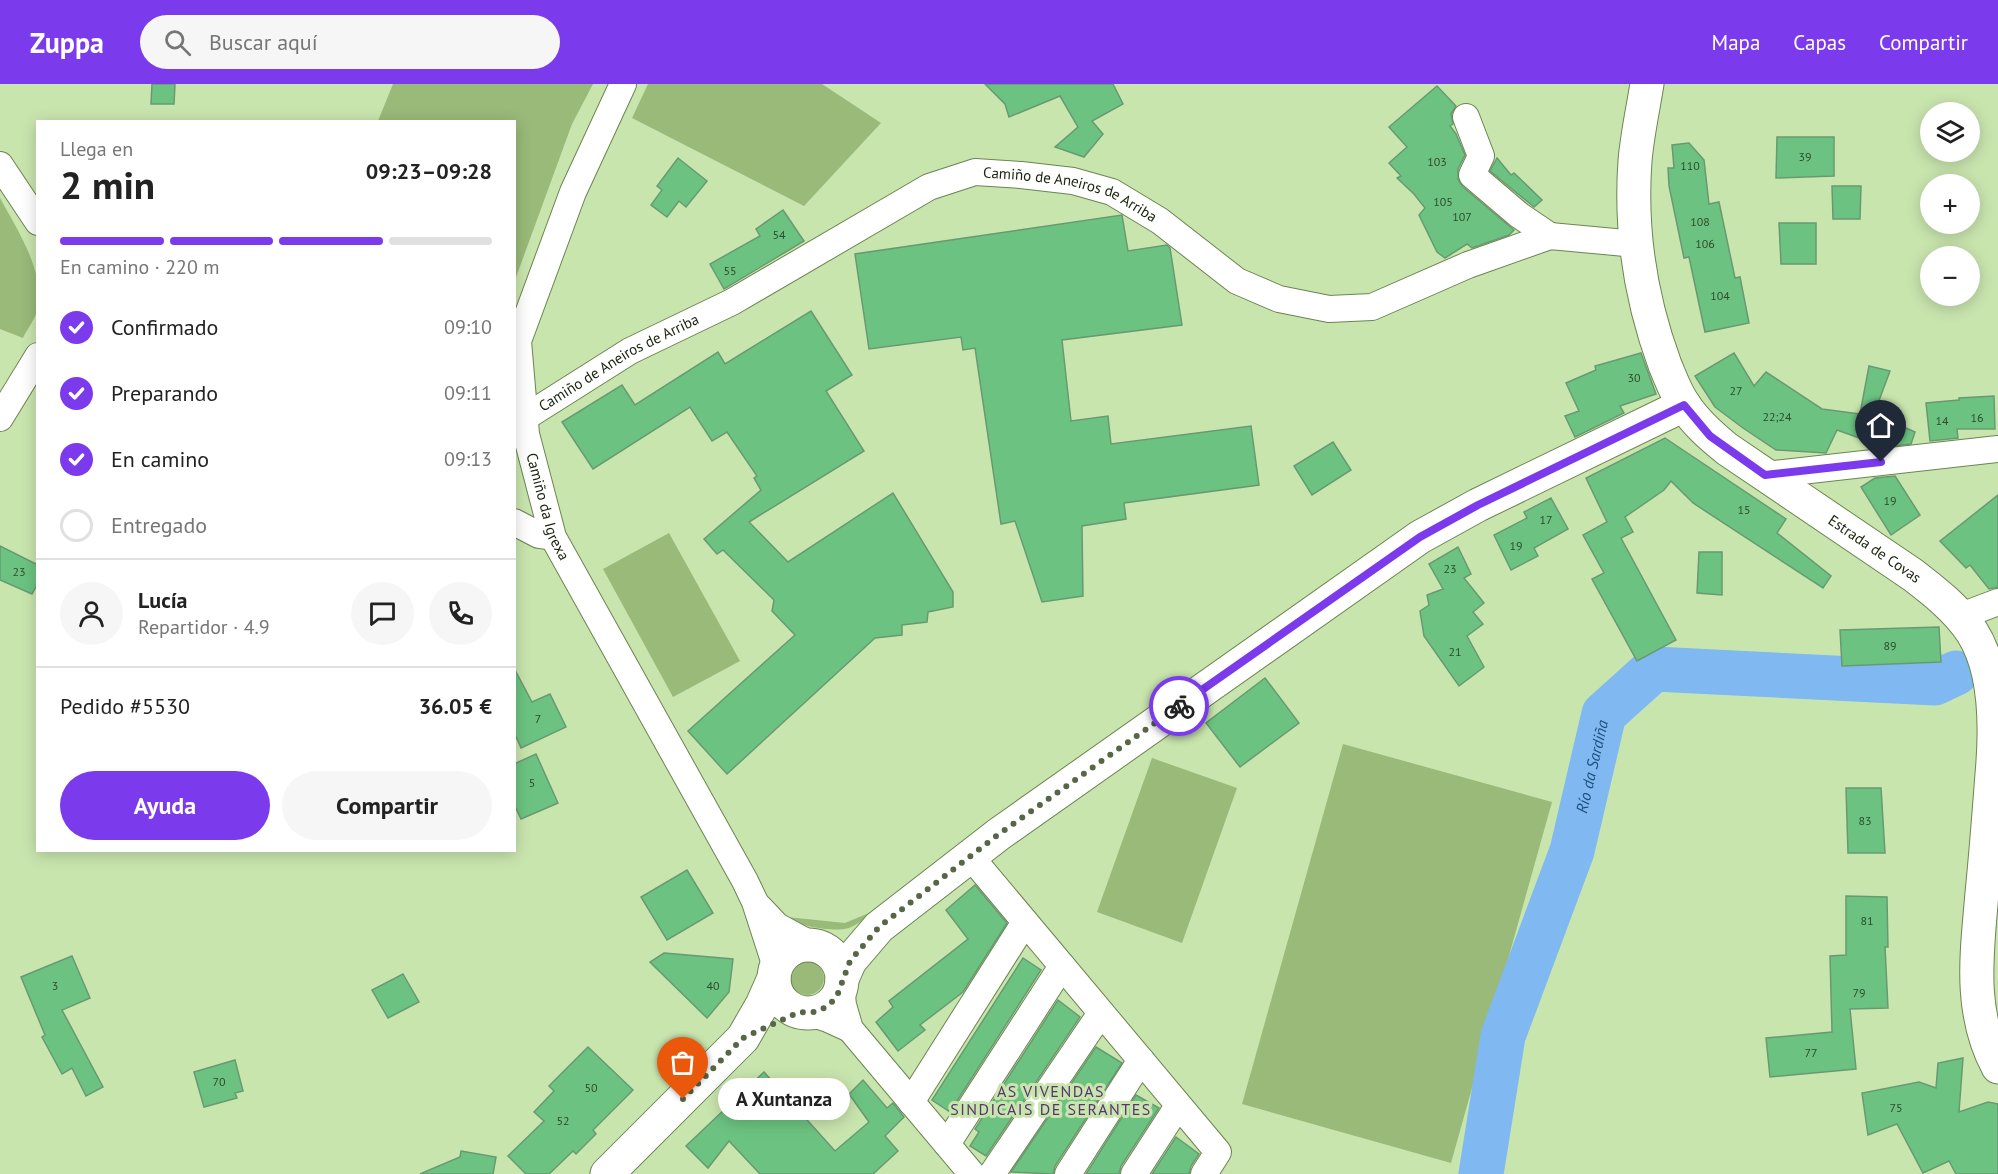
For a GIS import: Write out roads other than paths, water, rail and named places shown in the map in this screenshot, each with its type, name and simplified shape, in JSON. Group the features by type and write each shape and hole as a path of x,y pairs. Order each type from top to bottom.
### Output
{"main road":[{"name":"Estrada de Covas","path":"1647,84 1635,161 1636,244 1645,296 1658,346 1684,405 1710,436 1939,595 1961,616 1982,655 1991,689 1995,720 1975,977 1980,1015 1998,1067"},
{"path":"743,1038 804,1012 821,1010 830,1004 837,996 850,961 879,927 1017,820 1420,537 1478,505 1684,405"},
{"path":"607,1174 743,1038 762,1005 781,957 800,945 814,945 879,927"},
{"path":"814,945 832,954 838,963 842,982"},
{"path":"775,972 775,989 780,999 789,1007 804,1012"}],"street":[{"name":"Camiño da Igrexa","path":"623,84 573,192 518,342 526,434 552,537 755,902"},
{"path":"1466,117 1481,156 1472,175 1519,215 1550,236"},
{"path":"0,165 36,219"},
{"name":"Camiño de Aneiros de Arriba","path":"524,418 630,351 732,302 929,187 975,172 1073,181 1112,192 1160,221 1237,281 1279,299 1329,309 1372,308 1468,265 1550,236 1636,244"},
{"path":"0,418 36,359"},
{"path":"1765,475 1998,449"},
{"path":"516,523 539,535 552,537"},
{"path":"1961,616 1998,602"},
{"path":"970,856 1218,1152 1204,1174"},
{"path":"755,902 777,926 814,945"},
{"path":"755,902 775,972"},
{"path":"911,1102 1025,922"},
{"path":"947,1144 1062,966"},
{"path":"842,982 843,1005 850,1029 972,1174"},
{"path":"804,1012 850,1029"},
{"path":"992,1174 1101,1013"},
{"path":"1068,1174 1141,1060"},
{"path":"1134,1174 1178,1106"}],"waterway":[{"name":"Río da Sardiña","path":"1481,1174 1503,1036 1572,851 1604,714 1654,669 1935,683 1956,673"}],"place":[{"name":"A Xuntanza","path":"683,1099"}],"district":[{"name":"AS VIVENDAS SINDICAIS DE SERANTES","path":"1051,1100"}]}
